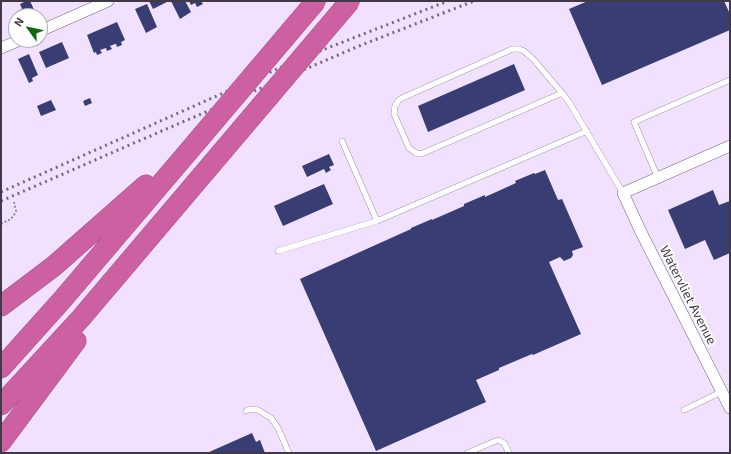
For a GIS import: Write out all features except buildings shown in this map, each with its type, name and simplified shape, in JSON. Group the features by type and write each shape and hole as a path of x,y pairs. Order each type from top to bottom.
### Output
{"highway":[{"path":"1,368 67,294 316,1"},
{"path":"1,405 72,328 350,1"},
{"path":"1,306 54,266 199,139"},
{"path":"1,442 193,186"}],"street":[{"path":"48,27 108,1"},
{"path":"623,193 730,146"},
{"name":"Watervliet Avenue","path":"623,193 640,230 730,408"}],"lane":[{"path":"562,93 421,154 416,153 409,148 394,114 395,106 402,98 512,49 519,49 528,54 562,93 575,111 623,193"},
{"path":"658,178 634,122 730,80"},
{"path":"278,251 377,221 587,131"},
{"path":"342,141 377,221"},
{"path":"684,410 722,392"},
{"path":"246,411 258,410 271,418 278,428 289,453"},
{"path":"467,453 498,440 504,443 509,453"}],"path":[{"path":"1,224 11,219 14,215 16,211 14,202"}],"railway":[{"path":"1,192 302,58 448,1"},
{"path":"1,201 359,46 474,1"}]}
